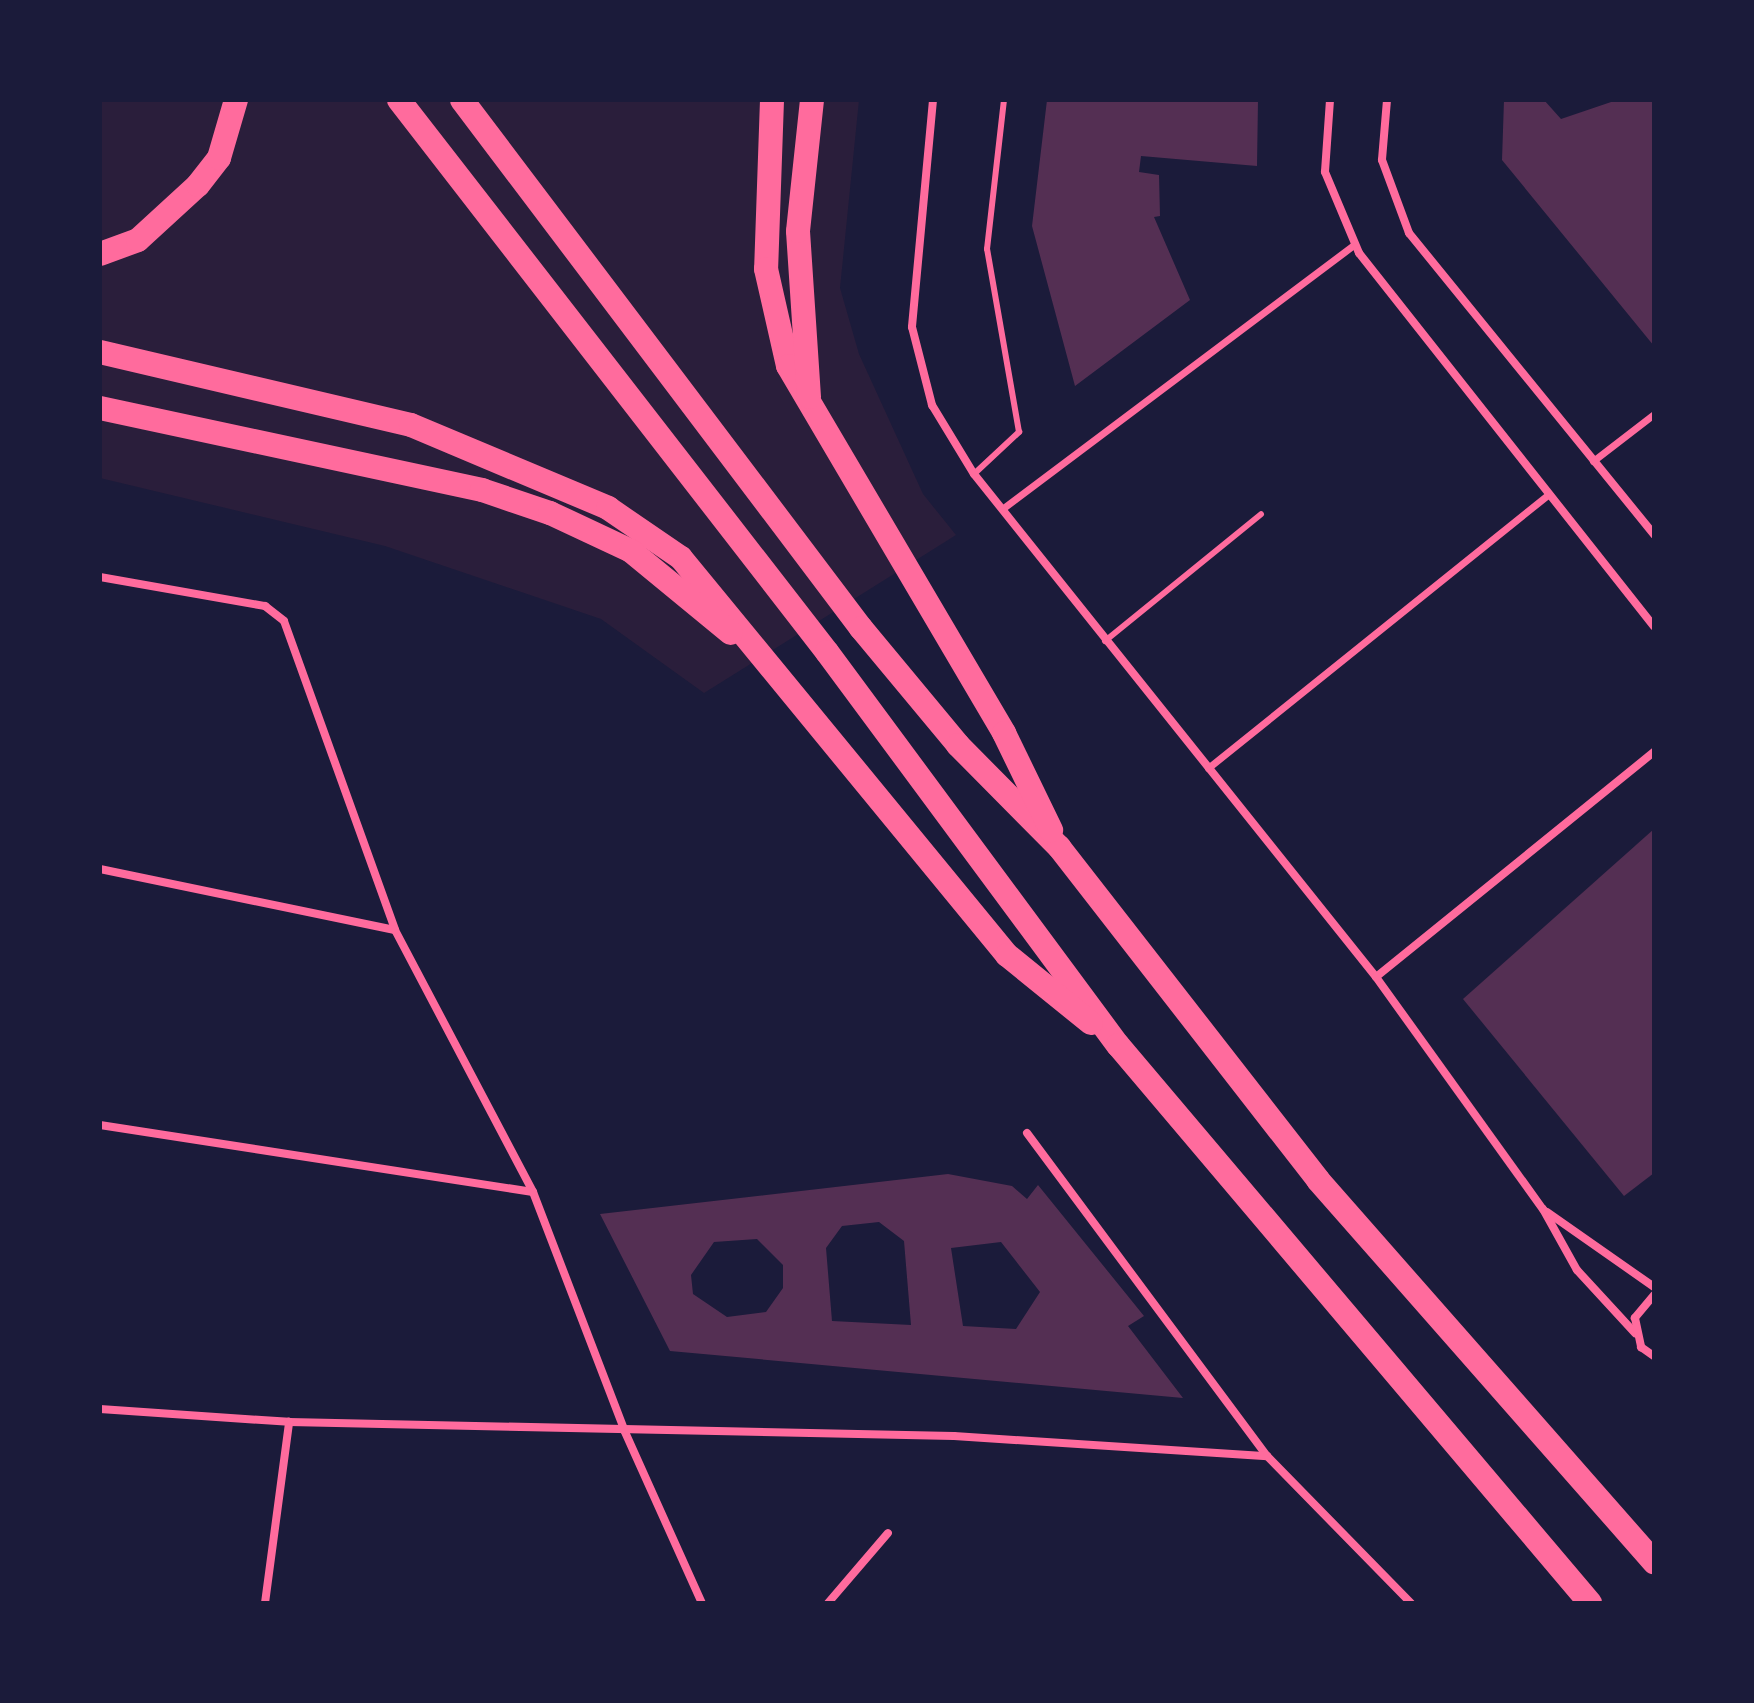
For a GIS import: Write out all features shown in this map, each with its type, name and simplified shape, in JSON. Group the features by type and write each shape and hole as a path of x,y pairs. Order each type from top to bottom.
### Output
{"highway":[{"path":"100,254 138,240 198,185 219,158 236,100"},
{"path":"399,100 827,652 1118,1045 1480,1479 1590,1603"},
{"path":"462,100 861,628 958,745 1059,847 1318,1180 1538,1436 1654,1562"},
{"path":"772,100 766,269 788,366 1004,733 1059,847"},
{"path":"809,400 798,231 812,100"},
{"path":"100,352 411,425 608,508 681,558 778,671 1007,955 1118,1045"},
{"path":"100,408 482,490 550,513 631,551 778,671"}],"street":[{"path":"933,100 912,327 932,405 974,474 1376,977 1543,1209 1577,1270 1654,1357"},
{"path":"1330,100 1325,172 1354,245 1654,627"},
{"path":"1387,100 1382,160 1409,233 1654,535"},
{"path":"1002,509 1354,245"},
{"path":"1593,461 1654,414"},
{"path":"1208,768 1549,494"},
{"path":"100,577 265,606 295,642 395,930 533,1192 625,1432 702,1603"},
{"path":"1376,977 1654,752"},
{"path":"100,869 395,930"},
{"path":"100,1125 533,1192"},
{"path":"1027,1133 1267,1456 1411,1603"},
{"path":"1543,1209 1654,1287"},
{"path":"1635,1333 1641,1305 1654,1295"},
{"path":"100,1409 289,1422 625,1432 954,1436 1267,1456"},
{"path":"265,1603 289,1422"},
{"path":"828,1603 888,1533"}],"lane":[{"path":"974,474 1019,432 987,249 1004,100"},
{"path":"1105,641 1261,514"}],"shaded area":[{"path":"100,100 859,100 840,288 859,354 923,494 956,535 704,693 601,619 385,546 100,478"}],"building":[{"path":"1047,100 1258,100 1257,166 1141,156 1139,172 1159,175 1160,216 1154,217 1190,300 1075,386 1032,226"},
{"path":"1504,100 1544,100 1561,119 1617,100 1654,100 1654,346 1502,160"},
{"path":"1654,829 1654,1173 1624,1196 1463,999"},
{"path":"948,1174 1012,1186 1027,1199 1038,1185 1144,1316 1128,1326 1183,1398 670,1351 600,1214","holes":["879,1222 904,1241 911,1325 832,1321 826,1248 842,1226","757,1239 783,1265 783,1288 766,1312 727,1317 693,1294 691,1275 714,1242","1001,1242 1040,1292 1016,1329 963,1326 951,1248"]}]}
